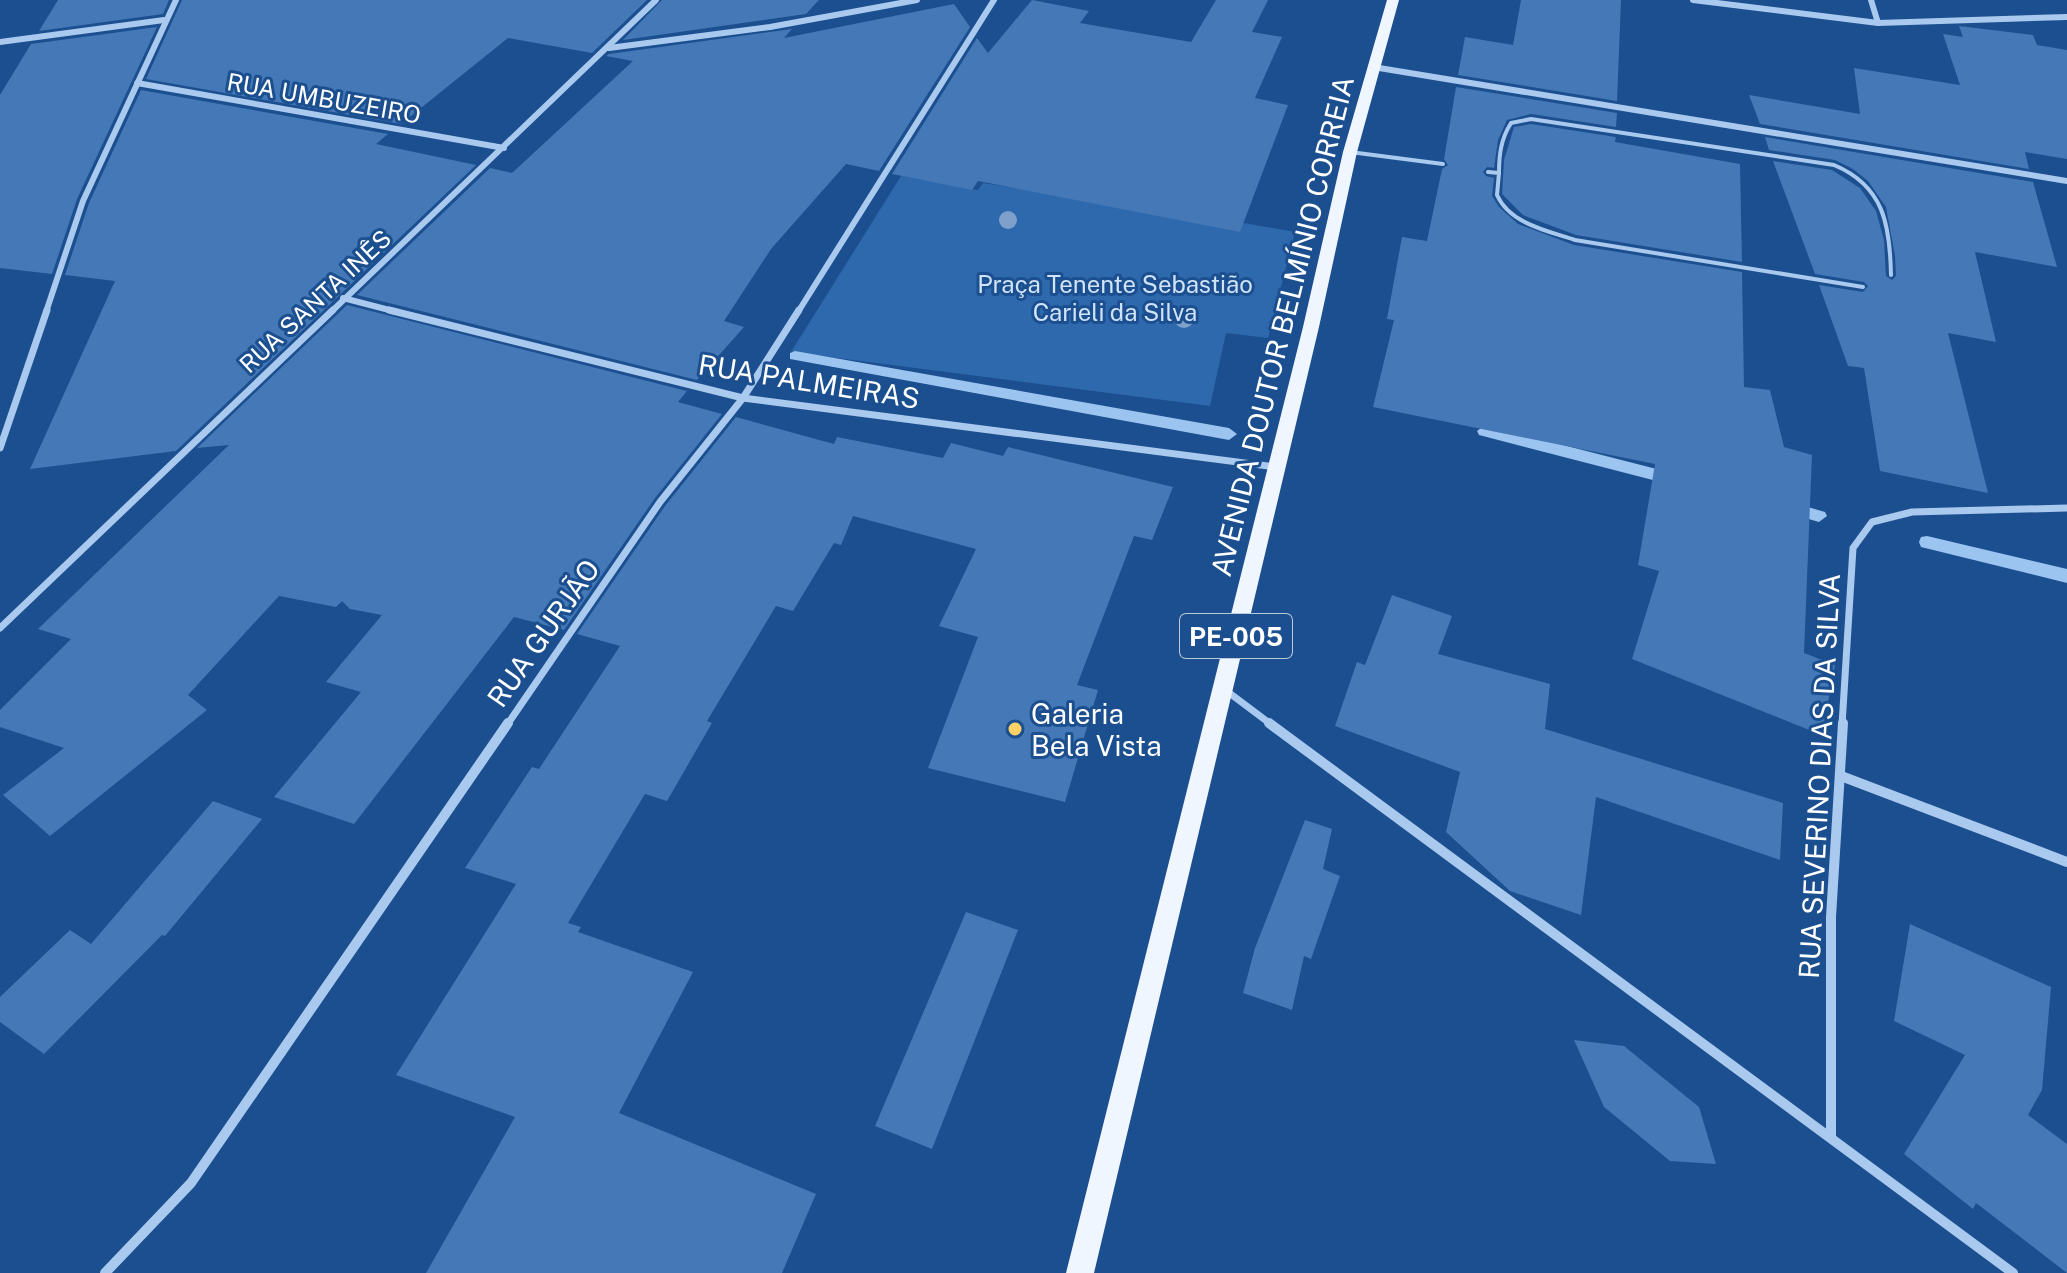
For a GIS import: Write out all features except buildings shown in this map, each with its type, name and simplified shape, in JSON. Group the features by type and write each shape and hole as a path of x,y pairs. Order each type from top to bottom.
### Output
{"main road":[{"name":"AVENIDA DOUTOR BELMÍNIO CORREIA","path":"1080,1273 1224,688 1350,152 1393,0"}],"street":[{"path":"0,448 83,201 164,20 176,0"},
{"name":"RUA SANTA INÊS","path":"0,628 656,0"},
{"path":"608,48 770,27 917,0"},
{"name":"RUA GURJÃO","path":"105,1273 191,1183 660,502 743,398 994,0"},
{"path":"1693,0 1878,23 2067,17"},
{"path":"1871,0 1878,23"},
{"path":"0,42 164,20"},
{"path":"1373,67 2067,181"},
{"name":"RUA UMBUZEIRO","path":"137,83 504,148"},
{"name":"RUA PALMEIRAS","path":"343,298 743,398 1276,467"},
{"name":"RUA SEVERINO DIAS DA SILVA","path":"1831,1138 1831,917 1853,548 1872,522 1912,512 2067,508"},
{"path":"1224,688 2013,1273"},
{"path":"1841,776 2067,862"}],"lane":[{"path":"1863,287 1575,240 1529,223 1501,207 1496,194 1504,133 1511,123 1531,119 1834,165 1850,170 1868,182 1881,204 1891,275"},
{"path":"1350,152 1443,164"},
{"path":"1488,172 1499,173"}],"green space":[{"name":"Praça Tenente Sebastião Carieli da Silva","path":"901,176 978,190 983,183 1132,203 1295,232 1268,338 1226,333 1210,406 791,352"}],"waterway":[{"path":"795,356 1229,434"},
{"path":"1485,431 1676,480"},
{"path":"1787,507 1819,516"},
{"path":"1927,542 2067,576"}],"place":[{"name":"Galeria Bela Vista","path":"1015,729"}]}
